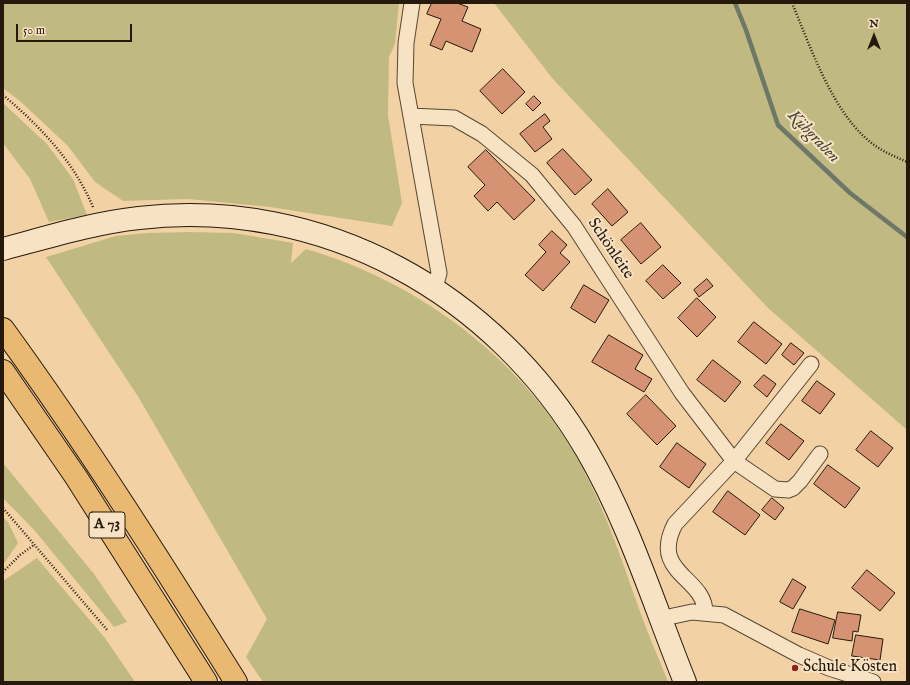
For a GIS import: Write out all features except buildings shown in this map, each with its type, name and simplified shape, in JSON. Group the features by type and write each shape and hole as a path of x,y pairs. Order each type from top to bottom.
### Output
{"highway":[{"name":"A 73","path":"3,329 55,400 120,497 236,682"},
{"name":"A 73","path":"3,371 76,477 206,682"}],"street":[{"path":"412,3 406,43 405,83 439,273 435,288"},
{"name":"Schönleite","path":"411,116 454,118 482,134 532,175 574,226 682,393 734,461 775,489 788,490 793,488 800,481 820,454"},
{"path":"3,250 66,232 138,218 171,216 248,219 284,226 346,243 381,258 435,288 488,331 527,368 562,412 587,452 611,496 685,682"},
{"path":"699,613 705,605 688,580 672,565 668,556 670,532 674,524 734,461 811,364"},
{"path":"659,619 699,613 724,615 799,655 874,682"}],"path":[{"path":"792,3 828,86 853,126 881,150 907,162"},
{"path":"3,95 27,115 60,152 83,184 100,225"},
{"path":"3,508 108,631"},
{"path":"3,572 20,555 34,545"}],"shaded area":[{"path":"3,3 399,3 395,44 389,57 388,115 402,203 392,226 270,207 188,199 123,201 95,182 68,146 21,102 3,88"},
{"path":"494,3 907,3 907,430 768,308 552,78"},
{"path":"3,103 47,144 73,179 87,215 49,222 30,179 3,143"},
{"path":"148,233 234,233 293,243 291,263 306,249 348,264 390,282 429,305 466,331 501,361 532,394 560,430 583,469 608,523 645,625 668,682 263,682 246,657 267,619 139,398 46,257 116,236"},
{"path":"3,463 94,574 127,622 114,627 35,531 3,498"},
{"path":"3,517 8,522 18,543 3,565"},
{"path":"37,558 105,638 135,682 3,682 3,581"}],"waterway":[{"name":"Kühgraben","path":"735,3 746,30 778,125 850,193 907,237"}],"place":[{"name":"Schule Kösten","path":"795,668"}]}
